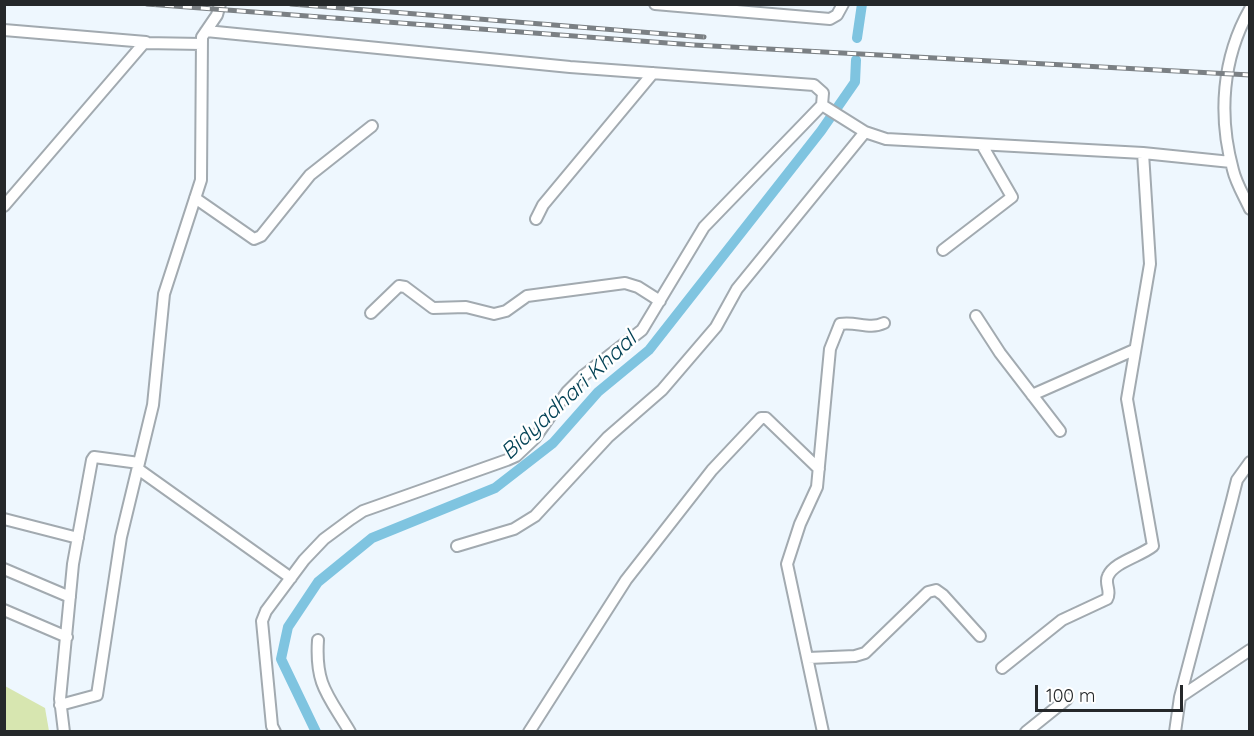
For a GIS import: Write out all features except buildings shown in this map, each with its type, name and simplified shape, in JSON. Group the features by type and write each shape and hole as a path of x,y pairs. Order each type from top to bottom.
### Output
{"street":[{"path":"60,705 97,696 122,537 153,405 164,294 202,172 202,44 220,4"},
{"path":"655,4 830,19 837,15 843,4"},
{"path":"1250,9 1240,25 1227,65 1225,127 1231,162 1250,208"},
{"path":"4,30 146,42 202,44"},
{"path":"206,31 653,74 814,85 822,91 822,105 704,227 642,330 567,392 535,438 516,456 363,511 324,539 291,578 262,621 272,726 275,732"},
{"path":"4,206 104,87 146,42"},
{"path":"536,219 543,205 653,74"},
{"path":"822,105 865,132 886,139 1143,153 1231,162"},
{"path":"195,198 254,239 261,236 310,175 372,126"},
{"path":"457,546 514,529 535,516 608,437 662,390 716,327 736,289 865,132"},
{"path":"943,250 1012,196 982,145"},
{"path":"1002,668 1062,620 1107,599 1109,593 1106,580 1111,570 1153,546 1126,399 1150,264 1143,153"},
{"path":"371,313 399,286 405,287 433,308 466,307 494,314 506,311 527,296 625,284 638,286 660,301"},
{"path":"976,316 1060,431"},
{"path":"823,732 787,564 800,524 817,487 830,349 840,324 850,322 869,327 884,323"},
{"path":"1032,395 1134,350"},
{"path":"529,732 626,580 712,470 761,418 766,418 819,469"},
{"path":"64,732 60,705 70,597 93,458 139,466 291,578"},
{"path":"1175,732 1180,698 1237,480 1250,462"},
{"path":"4,519 78,538"},
{"path":"4,569 70,597"},
{"path":"808,658 855,657 865,652 928,592 936,590 981,636"},
{"path":"4,610 67,637"},
{"path":"318,640 316,665 319,681 350,732"},
{"path":"1180,698 1250,650"},
{"path":"1026,732 1067,699"}],"green space":[{"path":"5,686 45,708 49,731 5,731"}],"waterway":[{"name":"Bidyadhari Khaal","path":"857,38 862,4"},
{"name":"Bidyadhari Khaal","path":"316,732 281,659 288,627 318,582 372,538 495,488 553,443 598,392 649,350 821,131 855,82 856,60"}],"railway":[{"path":"147,4 694,45 1250,75"},
{"path":"291,4 704,37"}]}
